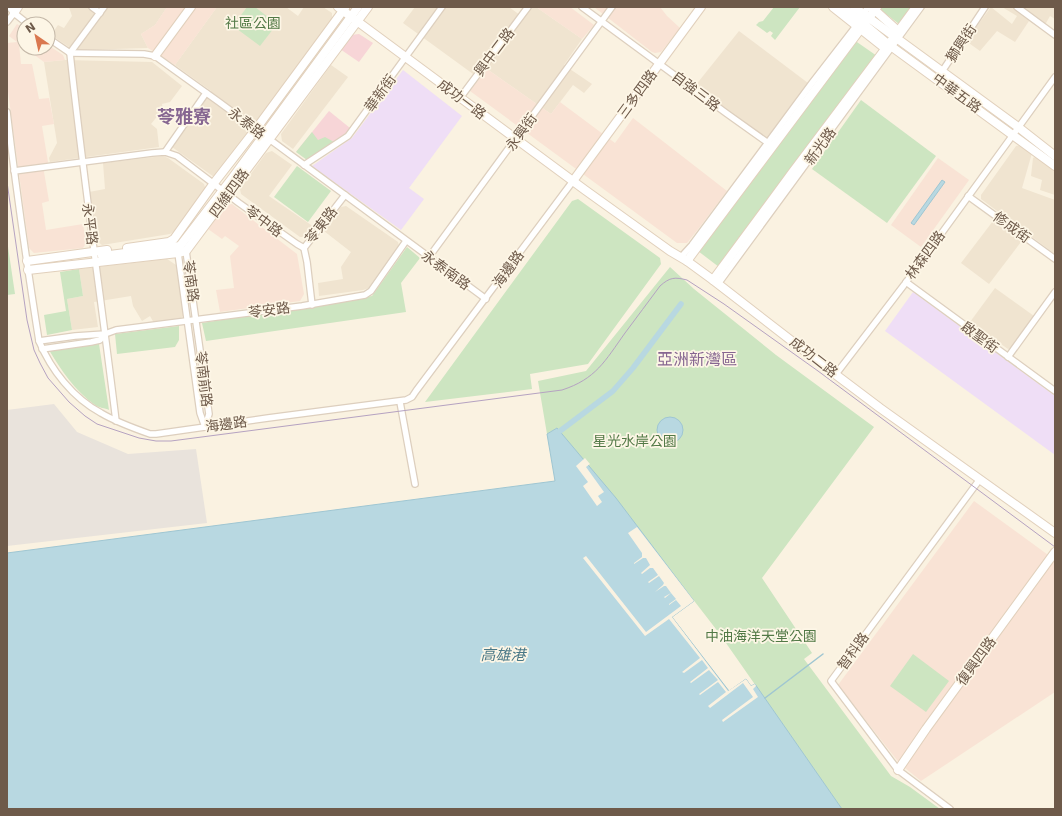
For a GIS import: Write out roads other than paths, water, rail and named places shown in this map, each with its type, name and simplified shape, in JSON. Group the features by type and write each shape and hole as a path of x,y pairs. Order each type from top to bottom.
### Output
{"street":[{"path":"92,7 100,13"},
{"path":"56,43 70,53 104,7"},
{"path":"155,56 191,7"},
{"name":"四維四路","path":"354,19 358,7"},
{"name":"四維四路","path":"181,250 226,192 354,19 368,7"},
{"name":"華新街","path":"304,165 348,136 442,7"},
{"name":"興中二路","path":"460,98 528,7"},
{"name":"自強三路","path":"582,7 770,145"},
{"name":"永興街","path":"429,257 612,7"},
{"name":"三多四路","path":"573,181 701,7"},
{"path":"833,7 866,16"},
{"path":"842,7 866,16"},
{"path":"854,7 866,16"},
{"name":"新光路","path":"716,282 792,173 889,47 916,7"},
{"name":"新光路","path":"897,36 921,7"},
{"name":"獅興街","path":"939,75 985,7"},
{"path":"1016,7 1055,36"},
{"path":"342,8 354,19"},
{"name":"四維四路","path":"174,239 214,183 256,129 342,8"},
{"path":"7,22 12,10"},
{"path":"684,259 866,16"},
{"name":"中華五路","path":"866,16 897,36 939,75 1015,131 1055,156"},
{"name":"中華五路","path":"866,16 889,47 939,75"},
{"name":"成功一路","path":"354,19 573,181"},
{"name":"永泰路","path":"70,53 144,54 155,56 406,241"},
{"name":"永平路","path":"70,53 82,161 116,421"},
{"name":"林森四路","path":"836,374 906,282 1055,77"},
{"path":"14,171 82,161 166,152 206,93"},
{"name":"海邊路","path":"7,112 27,266 39,341 42,349 63,380 86,404 116,421 150,434 400,402 412,397 573,181"},
{"name":"中華五路","path":"1015,131 1055,166"},
{"name":"苓中路","path":"166,152 177,156 296,244 304,248"},
{"name":"成功二路","path":"573,181 716,282 836,374 1055,533"},
{"name":"苓東路","path":"312,305 304,248 345,195"},
{"name":"修成街","path":"968,196 1055,259"},
{"path":"95,257 169,242 174,239"},
{"name":"苓南路","path":"174,239 181,250 196,319"},
{"name":"永泰南路","path":"406,241 486,299"},
{"name":"苓安路","path":"39,341 105,334 116,330 312,305 364,295 371,291 406,241"},
{"path":"27,266 95,257 181,250"},
{"name":"苓南路","path":"181,250 188,320"},
{"name":"啟聖街","path":"906,282 1055,391"},
{"path":"1008,357 1055,292"},
{"name":"苓南前路","path":"196,319 208,414 205,427"},
{"name":"苓南前路","path":"188,320 200,413 205,427"},
{"name":"苓安路","path":"42,349 100,340 105,334"},
{"path":"400,402 415,484"},
{"name":"智科路","path":"950,809 898,770 831,681 980,479"},
{"name":"復興四路","path":"898,770 926,729 1055,552"}],"water":[{"path":"942,180 945,182 914,225 911,223"},
{"path":"670,417 679,421 683,430 679,439 670,443 661,439 657,430 661,421"},
{"name":"高雄港","path":"557,428 616,498 694,601 672,617 729,691 746,679 751,686 755,684 842,809 7,809 7,553 555,481 547,434"}],"waterway":[{"path":"560,431 613,391 633,368 681,304"},
{"path":"765,698 823,654"}],"tram line":[{"path":"7,182 27,320 34,350 48,378 69,402 97,424 139,438 156,441 171,441 562,390 574,386 592,375 612,352 660,286 670,279 679,278 687,280 724,304 818,371 1055,547"}],"district":[{"name":"苓雅寮","path":"184,116"},
{"name":"亞洲新灣區","path":"697,359"}],"park label":[{"name":"社區公園","path":"253,23"},
{"name":"星光水岸公園","path":"635,441"},
{"name":"中油海洋天堂公園","path":"761,636"}]}
